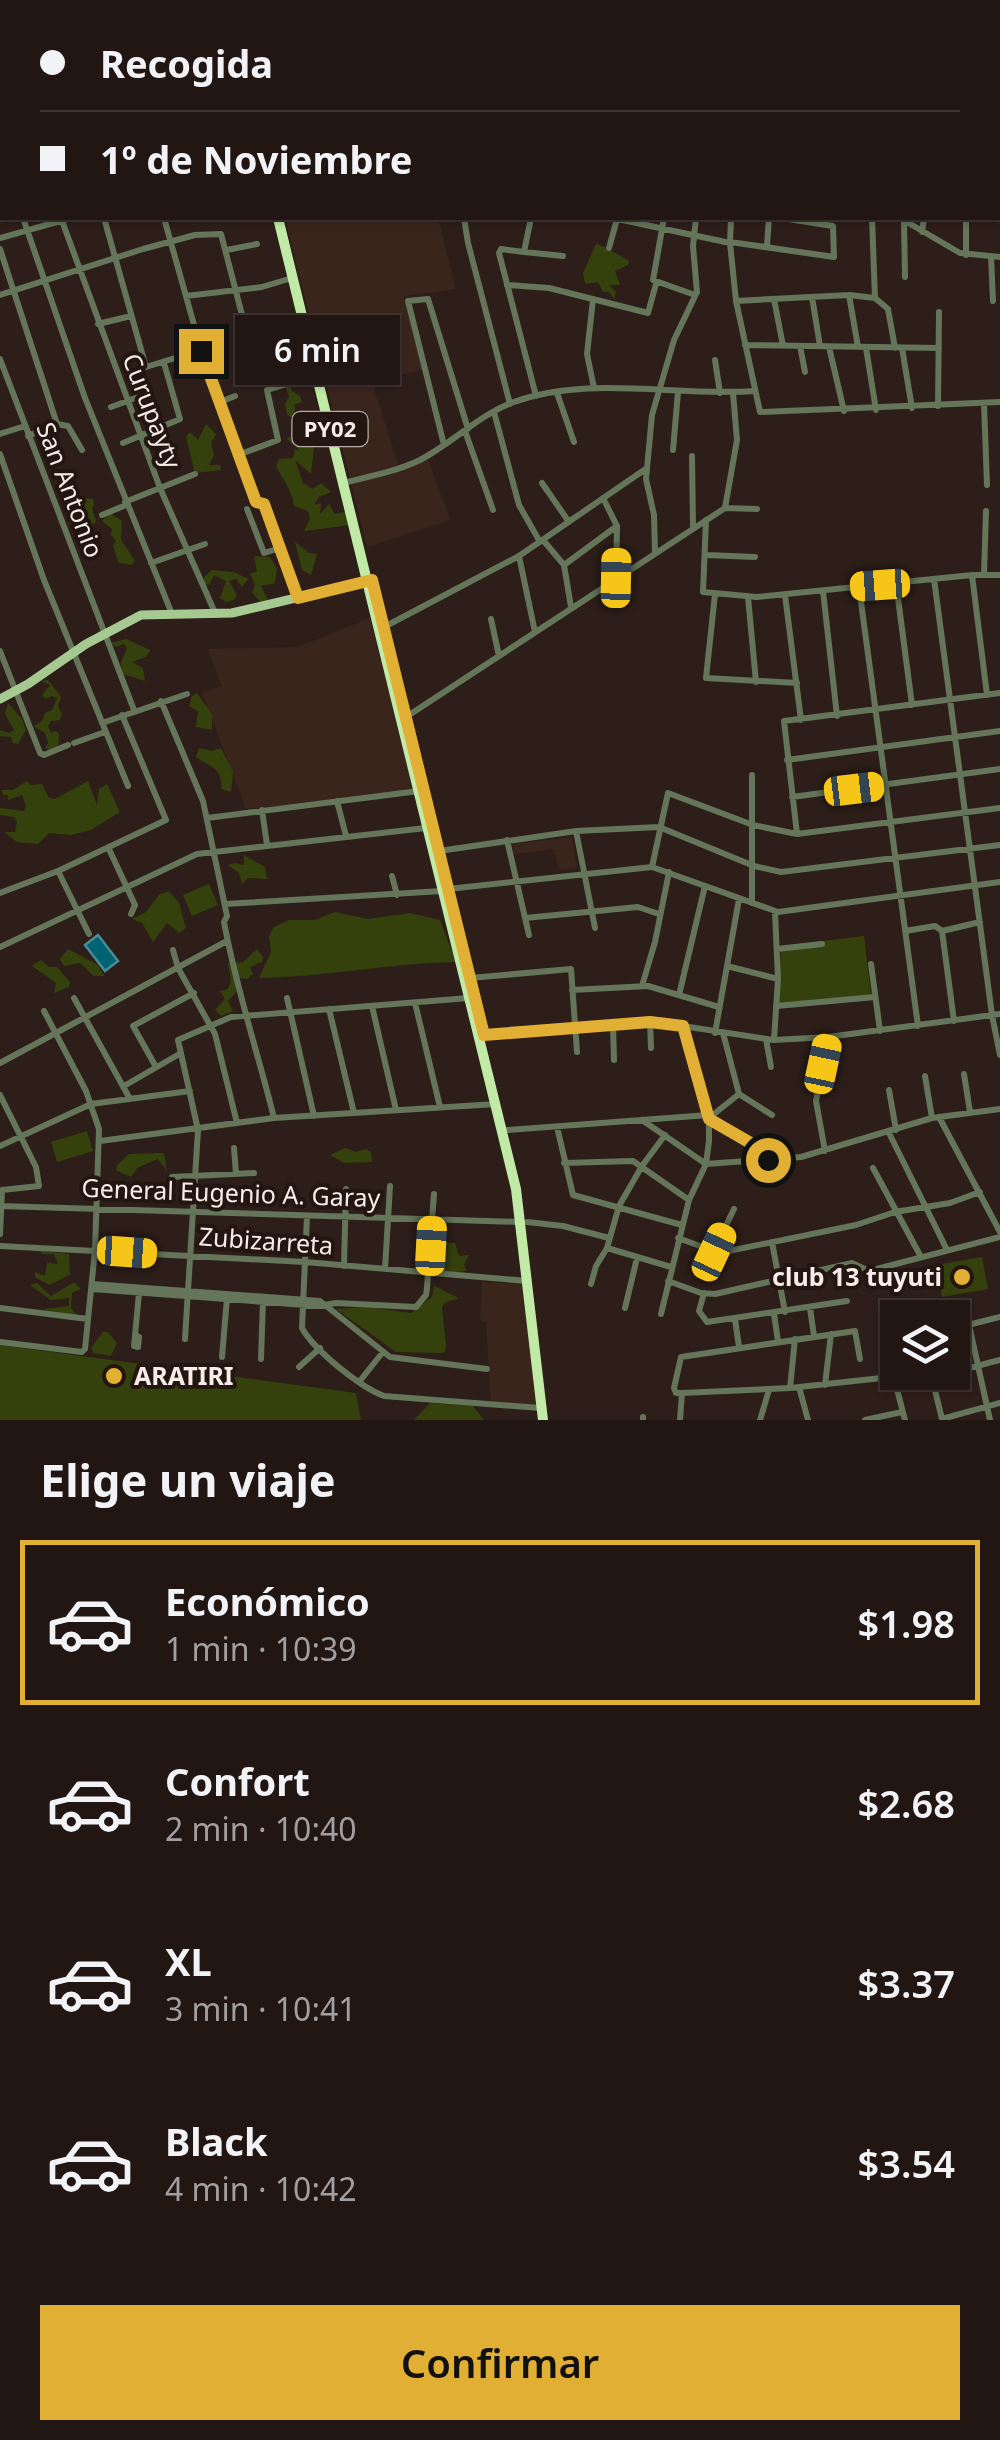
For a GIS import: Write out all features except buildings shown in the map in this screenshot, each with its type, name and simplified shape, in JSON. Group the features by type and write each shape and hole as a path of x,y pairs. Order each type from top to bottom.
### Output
{"highway":[{"name":"PY02","path":"280,220 439,851 524,1222 545,1414"},
{"name":"PY02","path":"281,220 348,482 428,828 507,1130 524,1222 545,1414"}],"main road":[{"path":"0,699 72,652 141,616 216,615 370,580"}],"street":[{"path":"24,220 126,504 172,615"},
{"path":"0,238 58,220"},
{"name":"Curupayty","path":"66,220 79,270 140,436 216,615"},
{"path":"105,220 146,367 220,344"},
{"path":"165,220 201,351 258,503"},
{"path":"464,220 510,404"},
{"path":"524,252 531,220"},
{"path":"609,248 616,220"},
{"path":"625,220 730,243 834,257 833,226 795,220"},
{"path":"507,285 549,288 648,313 656,284 653,277 664,220"},
{"path":"655,552 654,516 646,480 652,415 674,340 696,295 696,220"},
{"path":"731,220 736,302 757,410 768,414 1000,402"},
{"path":"766,245 769,220"},
{"path":"872,220 875,298"},
{"path":"902,220 905,277"},
{"path":"904,220 966,255 996,257 993,300"},
{"path":"922,232 924,220"},
{"path":"966,220 966,255"},
{"path":"0,296 171,242 202,234 222,234 248,334"},
{"path":"228,250 256,244"},
{"path":"0,249 57,424"},
{"path":"536,396 499,250 563,256"},
{"path":"186,296 293,278"},
{"path":"656,284 696,295"},
{"path":"736,302 849,295 875,298 888,309 912,408"},
{"path":"849,295 876,410"},
{"path":"812,297 844,411"},
{"path":"444,444 408,301 428,299 493,510"},
{"path":"594,299 588,354 594,388"},
{"path":"774,299 783,346"},
{"path":"938,406 939,312"},
{"path":"98,324 131,316"},
{"path":"745,345 939,348"},
{"path":"800,346 805,372"},
{"name":"San Antonio","path":"0,359 134,710"},
{"path":"715,360 720,392"},
{"path":"123,443 180,419 164,363"},
{"path":"238,455 278,440 267,390 317,374"},
{"path":"348,482 421,459 494,412 536,396 594,388 754,391"},
{"path":"673,450 678,392"},
{"path":"725,508 737,440 733,392"},
{"path":"111,407 149,393"},
{"path":"558,393 574,442"},
{"path":"218,402 235,396"},
{"path":"984,403 986,485"},
{"path":"494,412 519,505 542,541 564,564 572,608"},
{"path":"28,436 57,424 68,426 82,450"},
{"path":"0,434 24,426"},
{"path":"0,454 72,652 128,786"},
{"path":"692,456 692,528"},
{"path":"384,627 519,556 648,468"},
{"path":"102,514 195,474"},
{"path":"542,483 569,522"},
{"path":"603,498 617,526 616,578"},
{"path":"235,513 264,504 298,598"},
{"path":"246,508 264,554 280,548"},
{"path":"406,718 706,519 725,508 757,508"},
{"path":"984,574 986,511"},
{"path":"706,519 702,589 715,594 785,595 1000,575"},
{"path":"564,564 617,526"},
{"path":"151,563 205,544"},
{"path":"706,555 754,557"},
{"path":"519,556 535,632"},
{"path":"972,575 987,695"},
{"path":"934,580 1000,1056"},
{"path":"896,583 912,705"},
{"path":"859,587 918,1026"},
{"path":"823,590 837,716"},
{"path":"715,594 706,678 797,683"},
{"path":"785,595 802,720"},
{"path":"748,596 756,682"},
{"path":"490,619 499,656"},
{"path":"0,650 44,755 134,710 187,694"},
{"path":"797,834 784,722 1000,693"},
{"path":"161,701 207,818 211,851 220,871 227,942 274,1118"},
{"path":"0,893 164,822 166,818 122,716"},
{"path":"787,760 1000,732"},
{"path":"792,797 1000,769"},
{"path":"752,775 752,903"},
{"path":"207,818 419,791"},
{"path":"652,866 668,793 753,825 797,834 1000,808"},
{"path":"337,801 346,836"},
{"path":"262,810 267,845"},
{"path":"0,947 196,854 428,828"},
{"path":"439,851 576,831 660,828 754,866 781,872 1000,845"},
{"path":"576,831 596,928"},
{"path":"508,840 528,935"},
{"path":"108,847 135,905 131,914"},
{"path":"225,904 397,895 652,866 775,912 1000,882"},
{"path":"58,871 89,934"},
{"path":"642,986 668,872"},
{"path":"392,876 397,895"},
{"path":"679,994 705,886"},
{"path":"739,899 719,1007 719,1033 739,1094 772,1115"},
{"path":"525,918 638,907 659,914"},
{"path":"771,1068 770,1039 778,979 775,912"},
{"path":"942,931 980,922"},
{"path":"905,931 935,926 942,931 954,1021"},
{"path":"0,1063 227,942"},
{"path":"777,949 822,944"},
{"path":"172,950 178,968 211,1024 237,1123"},
{"path":"871,964 880,1031"},
{"path":"727,966 778,979"},
{"path":"470,978 571,969 578,1052"},
{"path":"572,990 642,986 719,1007"},
{"path":"156,1068 134,1026 194,994"},
{"path":"776,1006 875,997"},
{"path":"74,998 130,1098"},
{"path":"286,998 314,1116"},
{"path":"185,1339 198,1130 178,1040 211,1024 249,1015 470,998"},
{"path":"415,1003 440,1108"},
{"path":"372,1006 396,1110"},
{"path":"329,1009 354,1113"},
{"path":"0,1342 82,1352 85,1349 100,1141 91,1104 44,1011"},
{"path":"484,1035 650,1022 770,1039 828,1037 996,1015"},
{"path":"650,1022 651,1048"},
{"path":"613,1024 614,1060"},
{"path":"660,1314 689,1200 706,1164 708,1117 683,1026"},
{"path":"825,1152 816,1101 828,1037"},
{"path":"124,1086 181,1053"},
{"path":"964,1074 970,1112"},
{"path":"668,1281 715,1294 852,1263 869,1271 1000,1234 980,1192 935,1118 925,1076"},
{"path":"0,1146 91,1104 190,1090"},
{"path":"888,1090 892,1131 923,1208 947,1250"},
{"path":"708,1117 739,1094"},
{"path":"0,1095 36,1167 39,1186 2,1190 0,1234"},
{"path":"100,1141 274,1118 496,1104"},
{"path":"642,1120 706,1164 825,1152 935,1118 1000,1109"},
{"path":"507,1130 708,1117 761,1149 768,1160"},
{"path":"557,1127 573,1195 682,1224"},
{"path":"591,1284 619,1206 665,1136"},
{"path":"234,1148 236,1174"},
{"path":"564,1163 629,1160 689,1200"},
{"path":"872,1168 921,1257"},
{"path":"172,1177 254,1173"},
{"path":"385,1269 390,1186"},
{"path":"344,1266 346,1189"},
{"path":"678,1238 714,1252 950,1203 980,1192"},
{"path":"92,1287 326,1305 416,1307 426,1296 430,1273 434,1194"},
{"name":"General Eugenio A. Garay","path":"1,1206 524,1222 563,1226 609,1238"},
{"path":"714,1252 734,1209"},
{"path":"307,1216 302,1328 360,1382 384,1396 545,1414"},
{"path":"772,1242 785,1312"},
{"name":"Zubizarreta","path":"0,1246 304,1262 528,1281"},
{"path":"607,1248 670,1267"},
{"path":"625,1308 637,1258"},
{"path":"92,1287 139,1293 188,1293"},
{"path":"137,1336 139,1293"},
{"path":"704,1293 698,1308 704,1321 846,1301"},
{"path":"222,1357 227,1296"},
{"path":"261,1360 263,1299"},
{"path":"326,1305 383,1352 396,1358 487,1369"},
{"path":"810,1307 814,1336"},
{"path":"0,1308 88,1319"},
{"path":"774,1314 778,1341"},
{"path":"970,1325 1000,1317"},
{"path":"736,1319 739,1346"},
{"path":"970,1331 990,1420"},
{"path":"860,1359 857,1332 739,1346 678,1358 674,1388 676,1393 770,1390 880,1379"},
{"path":"824,1384 831,1334"},
{"path":"790,1388 795,1339"},
{"path":"300,1366 320,1348"},
{"path":"360,1382 383,1352"},
{"path":"970,1368 1000,1360"},
{"path":"800,1388 808,1420"},
{"path":"760,1420 770,1390"},
{"path":"866,1420 903,1416 897,1390"},
{"path":"935,1390 943,1420 1000,1404"},
{"path":"680,1420 682,1393"}],"shaded area":[{"path":"285,220 439,220 456,289 404,296 423,369 372,383 400,469 427,456 450,520 367,547"},
{"path":"282,333 287,345 304,340 305,348 255,369 247,342"},
{"path":"370,618 414,790 246,809 202,692 222,686 207,649 298,647"},
{"path":"572,837 577,868 559,870 554,849 514,854 513,844"},
{"path":"482,1282 522,1284 537,1407 491,1403 486,1322 480,1320"}],"green space":[{"path":"596,244 629,261 615,271 620,285 609,285 616,292 614,299 609,292 603,292 598,282 585,284 583,273"},
{"path":"290,361 294,366 291,390 302,402 295,404 295,419 287,415 286,388 272,384 268,366"},
{"path":"206,424 216,434 209,465 220,465 221,470 195,473 186,437 190,432 198,440"},
{"path":"289,437 308,440 314,448 311,474 295,460 303,483 313,489 321,483 331,492 319,497 314,505 321,503 320,514 329,504 335,514 345,512 350,525 304,531 310,519 308,511 294,506 276,466 279,459 293,458 295,449 300,451"},
{"path":"84,498 93,499 94,504 96,521 89,531 82,524 87,515 84,511 75,517 74,526 68,523 77,503"},
{"path":"110,513 122,521 121,540 135,561 131,565 119,563 112,529 102,521"},
{"path":"295,542 317,554 311,575 302,570"},
{"path":"254,556 270,557 277,569 275,583 261,586 269,602 261,603 252,592 255,585 250,573 257,572"},
{"path":"212,570 234,572 248,579 242,587 236,579 229,581 237,595 234,600 226,602 220,598 226,581 214,575 209,585 204,584 204,577"},
{"path":"126,639 150,650 146,657 132,662 143,668 145,681 123,674 121,663 127,648 111,643"},
{"path":"48,680 61,697 58,706 62,715 48,726 51,733 59,734 58,747 50,750 45,748 45,733 34,726 52,710 57,698 46,699 42,695 50,685 40,681"},
{"path":"197,693 212,714 212,730 196,727 198,711 189,706"},
{"path":"8,703 26,730 18,744 11,737 0,736 0,730 14,730 5,714"},
{"path":"199,748 221,748 233,772 231,792 221,789 218,772 196,757"},
{"path":"27,781 31,785 42,784 49,798 55,799 88,781 97,805 99,789 107,784 120,812 91,830 71,835 49,833 38,844 17,842 4,832 15,832 17,822 14,817 0,815 0,808 24,811 26,806 22,795 8,800 2,790 13,790"},
{"path":"244,855 265,867 267,879 248,878 242,884 239,873 228,865 244,865"},
{"path":"209,884 218,905 192,916 183,895"},
{"path":"169,891 179,903 186,928 179,933 167,923 153,942 142,923 132,919"},
{"path":"335,912 368,919 410,913 440,920 456,962 259,978 271,952 269,936 274,927 289,920 315,920"},
{"path":"864,936 871,996 779,1003 781,946"},
{"path":"68,949 98,965 104,976 94,976 80,963 64,966 60,959"},
{"path":"257,949 262,962 250,967 253,974 247,979 239,978 238,990 228,1001 233,1011 221,1016 215,1010 225,999 220,991 228,989 231,981 228,963 243,962"},
{"path":"41,960 49,967 57,967 70,982 69,987 54,993 56,983 32,966"},
{"path":"87,1131 93,1151 57,1162 51,1142"},
{"path":"345,1148 356,1152 366,1149 371,1152 372,1162 344,1163 330,1155"},
{"path":"164,1153 167,1171 158,1159 137,1168 131,1177 116,1170 129,1154"},
{"path":"436,1242 455,1243 459,1256 469,1255 464,1264 466,1271 447,1273 434,1269"},
{"path":"39,1251 69,1254 70,1275 49,1285 35,1277 35,1272 45,1276 47,1263 58,1264 54,1254"},
{"name":"club 13 tuyuti","path":"982,1257 988,1289 942,1297 936,1265"},
{"path":"74,1282 81,1289 72,1293 71,1308 84,1316 46,1311 69,1306 69,1298 51,1300 30,1285 37,1283 51,1296"},
{"path":"434,1286 459,1298 444,1303 442,1308 445,1352 396,1352 336,1309 368,1307 411,1313 432,1297"},
{"path":"103,1332 108,1332 117,1343 111,1356 93,1353 91,1348"},
{"name":"ARATIRI","path":"0,1345 356,1393 361,1420 0,1420"},
{"path":"430,1403 473,1406 484,1420 414,1420"}],"water":[{"path":"98,935 118,961 105,971 85,945"}],"place":[{"name":"club 13 tuyuti","path":"962,1277"},
{"name":"ARATIRI","path":"114,1376"}],"route":[{"path":"201,351 256,502 264,504 298,598 372,580 484,1035 650,1022 683,1026 709,1119 761,1149 768,1160"}]}
